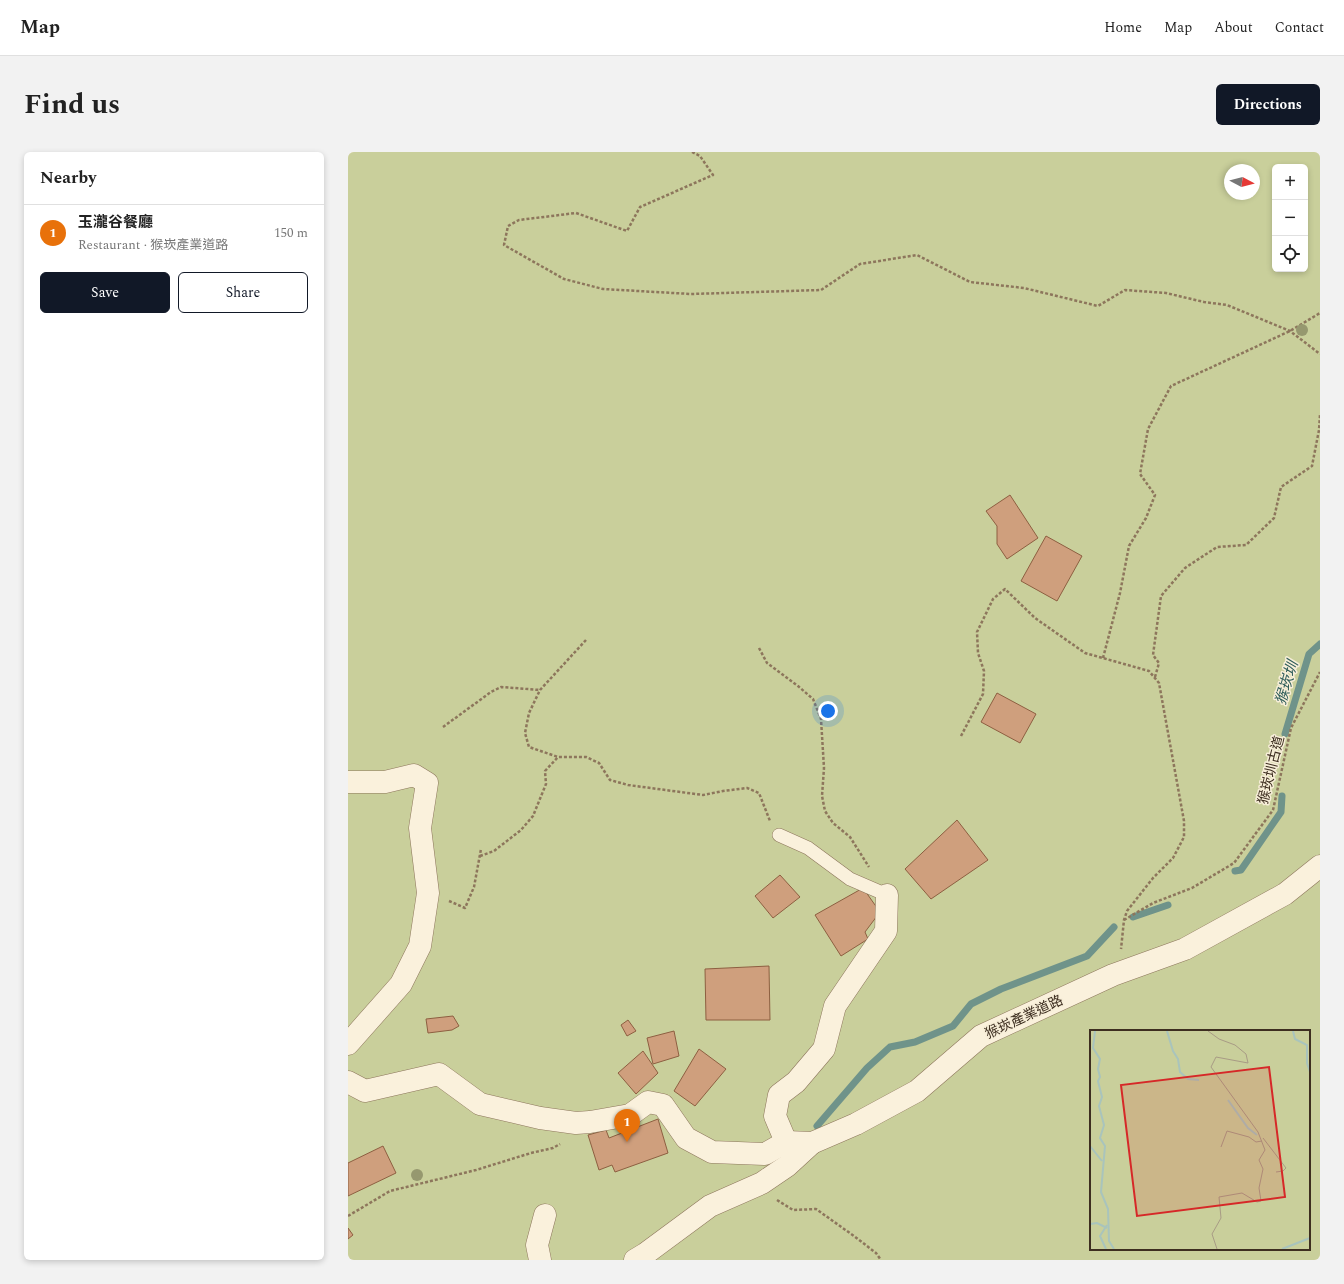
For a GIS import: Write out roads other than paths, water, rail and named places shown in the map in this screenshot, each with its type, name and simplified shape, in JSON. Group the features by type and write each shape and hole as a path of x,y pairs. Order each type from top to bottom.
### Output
{"street":[{"path":"348,782 385,782 414,775 427,783 420,828 428,893 420,946 401,984 348,1044"},
{"name":"猴崁產業道路","path":"786,1142 812,1143 856,1124 917,1091 981,1036 1113,975 1185,949 1285,894 1320,866"},
{"path":"348,1082 365,1091 439,1074 480,1104 540,1118 576,1123 630,1115 648,1102 663,1105 686,1138 712,1152 765,1154 786,1142 775,1116 779,1095 796,1082 824,1049 835,1006 886,931 887,895"},
{"path":"635,1260 710,1206 762,1183 787,1166 812,1143"},
{"path":"540,1260 537,1245 545,1215"}],"lane":[{"path":"779,835 808,848 850,879 887,895"}],"waterway":[{"name":"猴崁圳","path":"1285,734 1309,654 1320,644"},
{"name":"猴崁圳","path":"1235,871 1241,870 1281,812 1282,796"},
{"name":"猴崁圳","path":"1133,917 1168,905"},
{"path":"817,1126 867,1068 890,1047 915,1042 953,1026 971,1004 1001,989 1087,956 1114,927"}],"place":[{"name":"玉瀧谷餐廳","path":"627,1142"}]}
